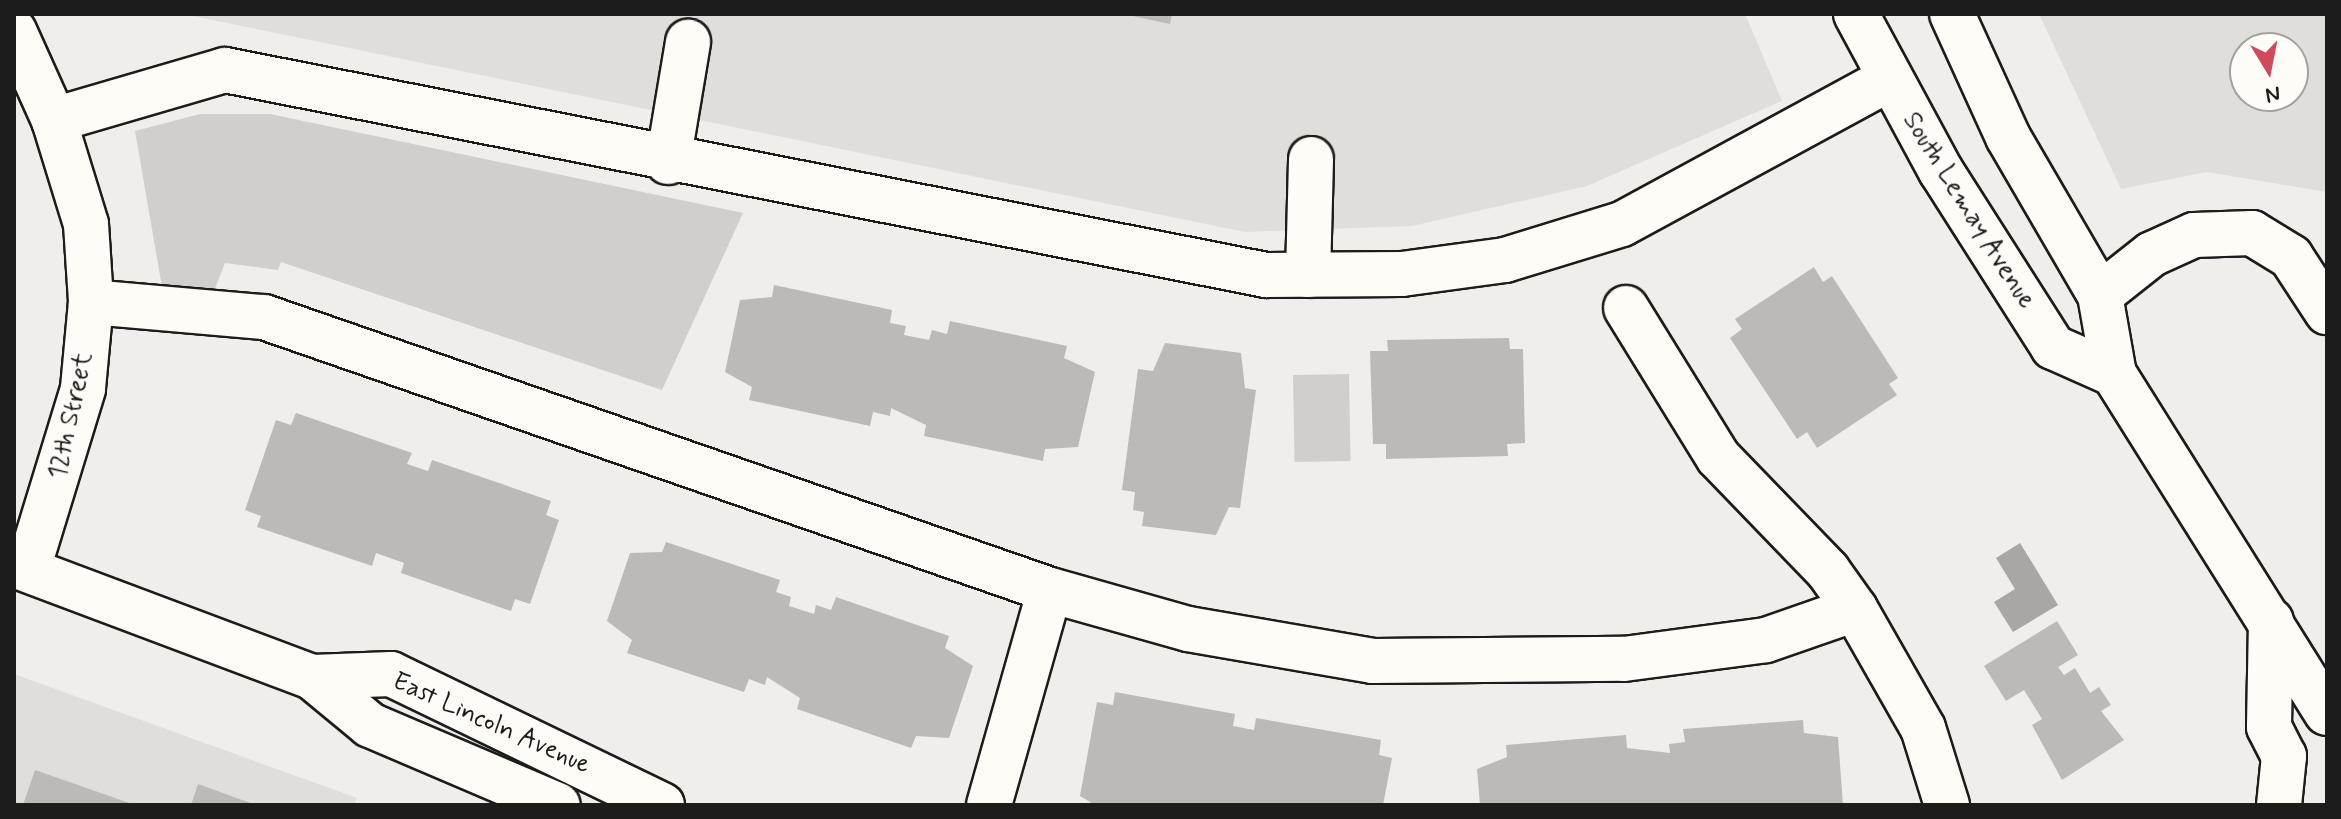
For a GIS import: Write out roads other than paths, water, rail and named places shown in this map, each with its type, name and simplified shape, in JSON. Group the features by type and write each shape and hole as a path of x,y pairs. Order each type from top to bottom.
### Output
{"street":[{"name":"South Lemay Avenue","path":"1856,14 1887,80 2053,347 2114,374"},
{"path":"1952,14 2008,137 2100,295 2114,374 2327,713"},
{"name":"12th Street","path":"14,31 54,120 86,224 91,302 83,389 21,567"},
{"path":"668,162 688,42"},
{"path":"54,120 225,70 668,162 1251,273 1402,274 1505,260 1622,224 1887,80"},
{"path":"1308,275 1311,159"},
{"path":"2100,295 2152,254 2194,235 2252,233 2291,257 2327,312"},
{"path":"91,302 264,317 1050,590 1188,629 1373,661 1518,666 1766,640 1855,609"},
{"path":"1626,308 1718,457 1828,571 1855,609 1923,728 1947,805"},
{"name":"East Lincoln Avenue","path":"21,567 312,677 370,725 558,805"},
{"path":"986,798 1050,590"},
{"path":"2271,621 2269,727 2284,756 2279,805"},
{"name":"East Lincoln Avenue","path":"312,677 391,674 662,805"}]}
